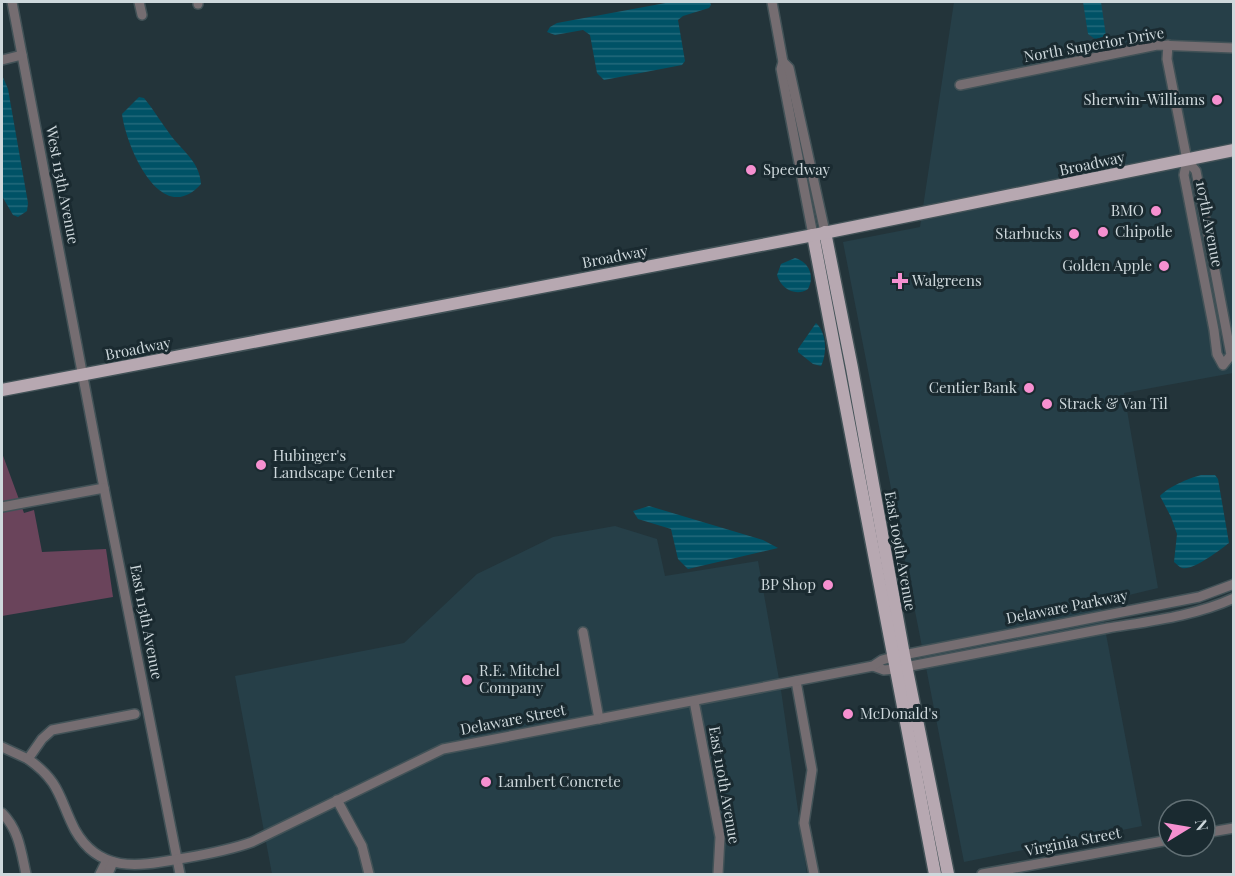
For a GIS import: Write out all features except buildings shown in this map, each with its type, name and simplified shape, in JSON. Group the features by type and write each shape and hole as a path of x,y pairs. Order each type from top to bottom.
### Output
{"main road":[{"name":"Broadway","path":"2,390 819,234 1233,150"},
{"name":"East 109th Avenue","path":"819,234 852,368 935,874"},
{"name":"East 109th Avenue","path":"899,662 948,874"}],"street":[{"name":"West 113th Avenue","path":"12,2 84,375"},
{"path":"139,2 142,15"},
{"path":"772,2 783,62 789,68 819,234"},
{"name":"North Superior Drive","path":"960,85 1157,45 1233,48"},
{"name":"107th Avenue","path":"1167,45 1167,58 1187,160 1184,175 1217,354 1223,365 1231,355 1196,171 1187,160"},
{"path":"2,60 22,56"},
{"name":"East 113th Avenue","path":"84,375 104,489 180,874"},
{"path":"2,507 104,489"},
{"name":"Delaware Parkway","path":"899,662 1199,597 1233,584"},
{"name":"Delaware Parkway","path":"899,662 1180,615 1233,598"},
{"path":"583,632 599,719"},
{"name":"Delaware Street","path":"177,859 237,848 443,749 873,666 882,660 899,662"},
{"path":"796,681 812,770 804,823 814,874"},
{"name":"East 110th Avenue","path":"694,701 720,837 718,874"},
{"path":"28,759 42,739 52,730 135,714"},
{"path":"2,747 28,759 54,784 80,838 96,854 110,861 144,866 177,859"},
{"path":"337,800 362,846 369,874"},
{"path":"2,814 18,836 26,874"},
{"path":"1217,831 1233,828"},
{"name":"Virginia Street","path":"982,874 1157,842"},
{"path":"100,874 110,861"},
{"path":"108,874 110,861"}],"shaded area":[{"path":"954,2 1233,2 1233,373 1124,393 1158,588 1100,602 1142,826 964,862 843,242 920,227"},
{"path":"2,453 24,513 34,510 42,552 106,549 113,597 2,616"},
{"path":"615,526 657,539 665,576 758,561 781,690 807,874 272,874 235,676 404,643 477,574 553,537"}],"water":[{"path":"671,2 710,2 711,5 709,8 683,16 678,20 685,61 682,65 604,80 597,73 590,35 583,30 555,35 547,32 557,23"},
{"path":"1083,2 1101,2 1106,36 1095,39 1088,34"},
{"path":"2,75 8,89 28,203 27,211 18,217 13,215 2,196"},
{"path":"139,97 144,98 198,170 201,184 186,195 172,197 159,190 138,162 130,145 122,114"},
{"path":"795,258 807,266 811,275 808,289 799,292 785,288 777,275 781,264"},
{"path":"816,323 820,327 825,344 821,366 813,364 798,352"},
{"path":"1201,475 1215,475 1218,479 1229,543 1199,563 1182,568 1174,562 1177,534 1160,496 1179,483"},
{"path":"649,506 763,540 778,548 688,569 678,559 671,529 638,519 633,511"}],"place":[{"name":"Sherwin-Williams","path":"1217,100"},
{"name":"Speedway","path":"751,170"},
{"name":"BMO","path":"1156,211"},
{"name":"Chipotle","path":"1103,232"},
{"name":"Starbucks","path":"1074,234"},
{"name":"Golden Apple","path":"1164,266"},
{"name":"Walgreens","path":"900,281"},
{"name":"Centier Bank","path":"1029,388"},
{"name":"Strack & Van Til","path":"1047,404"},
{"name":"Hubinger's Landscape Center","path":"261,465"},
{"name":"BP Shop","path":"828,585"},
{"name":"R.E. Mitchel Company","path":"467,680"},
{"name":"McDonald's","path":"848,714"},
{"name":"Lambert Concrete","path":"486,782"}]}
